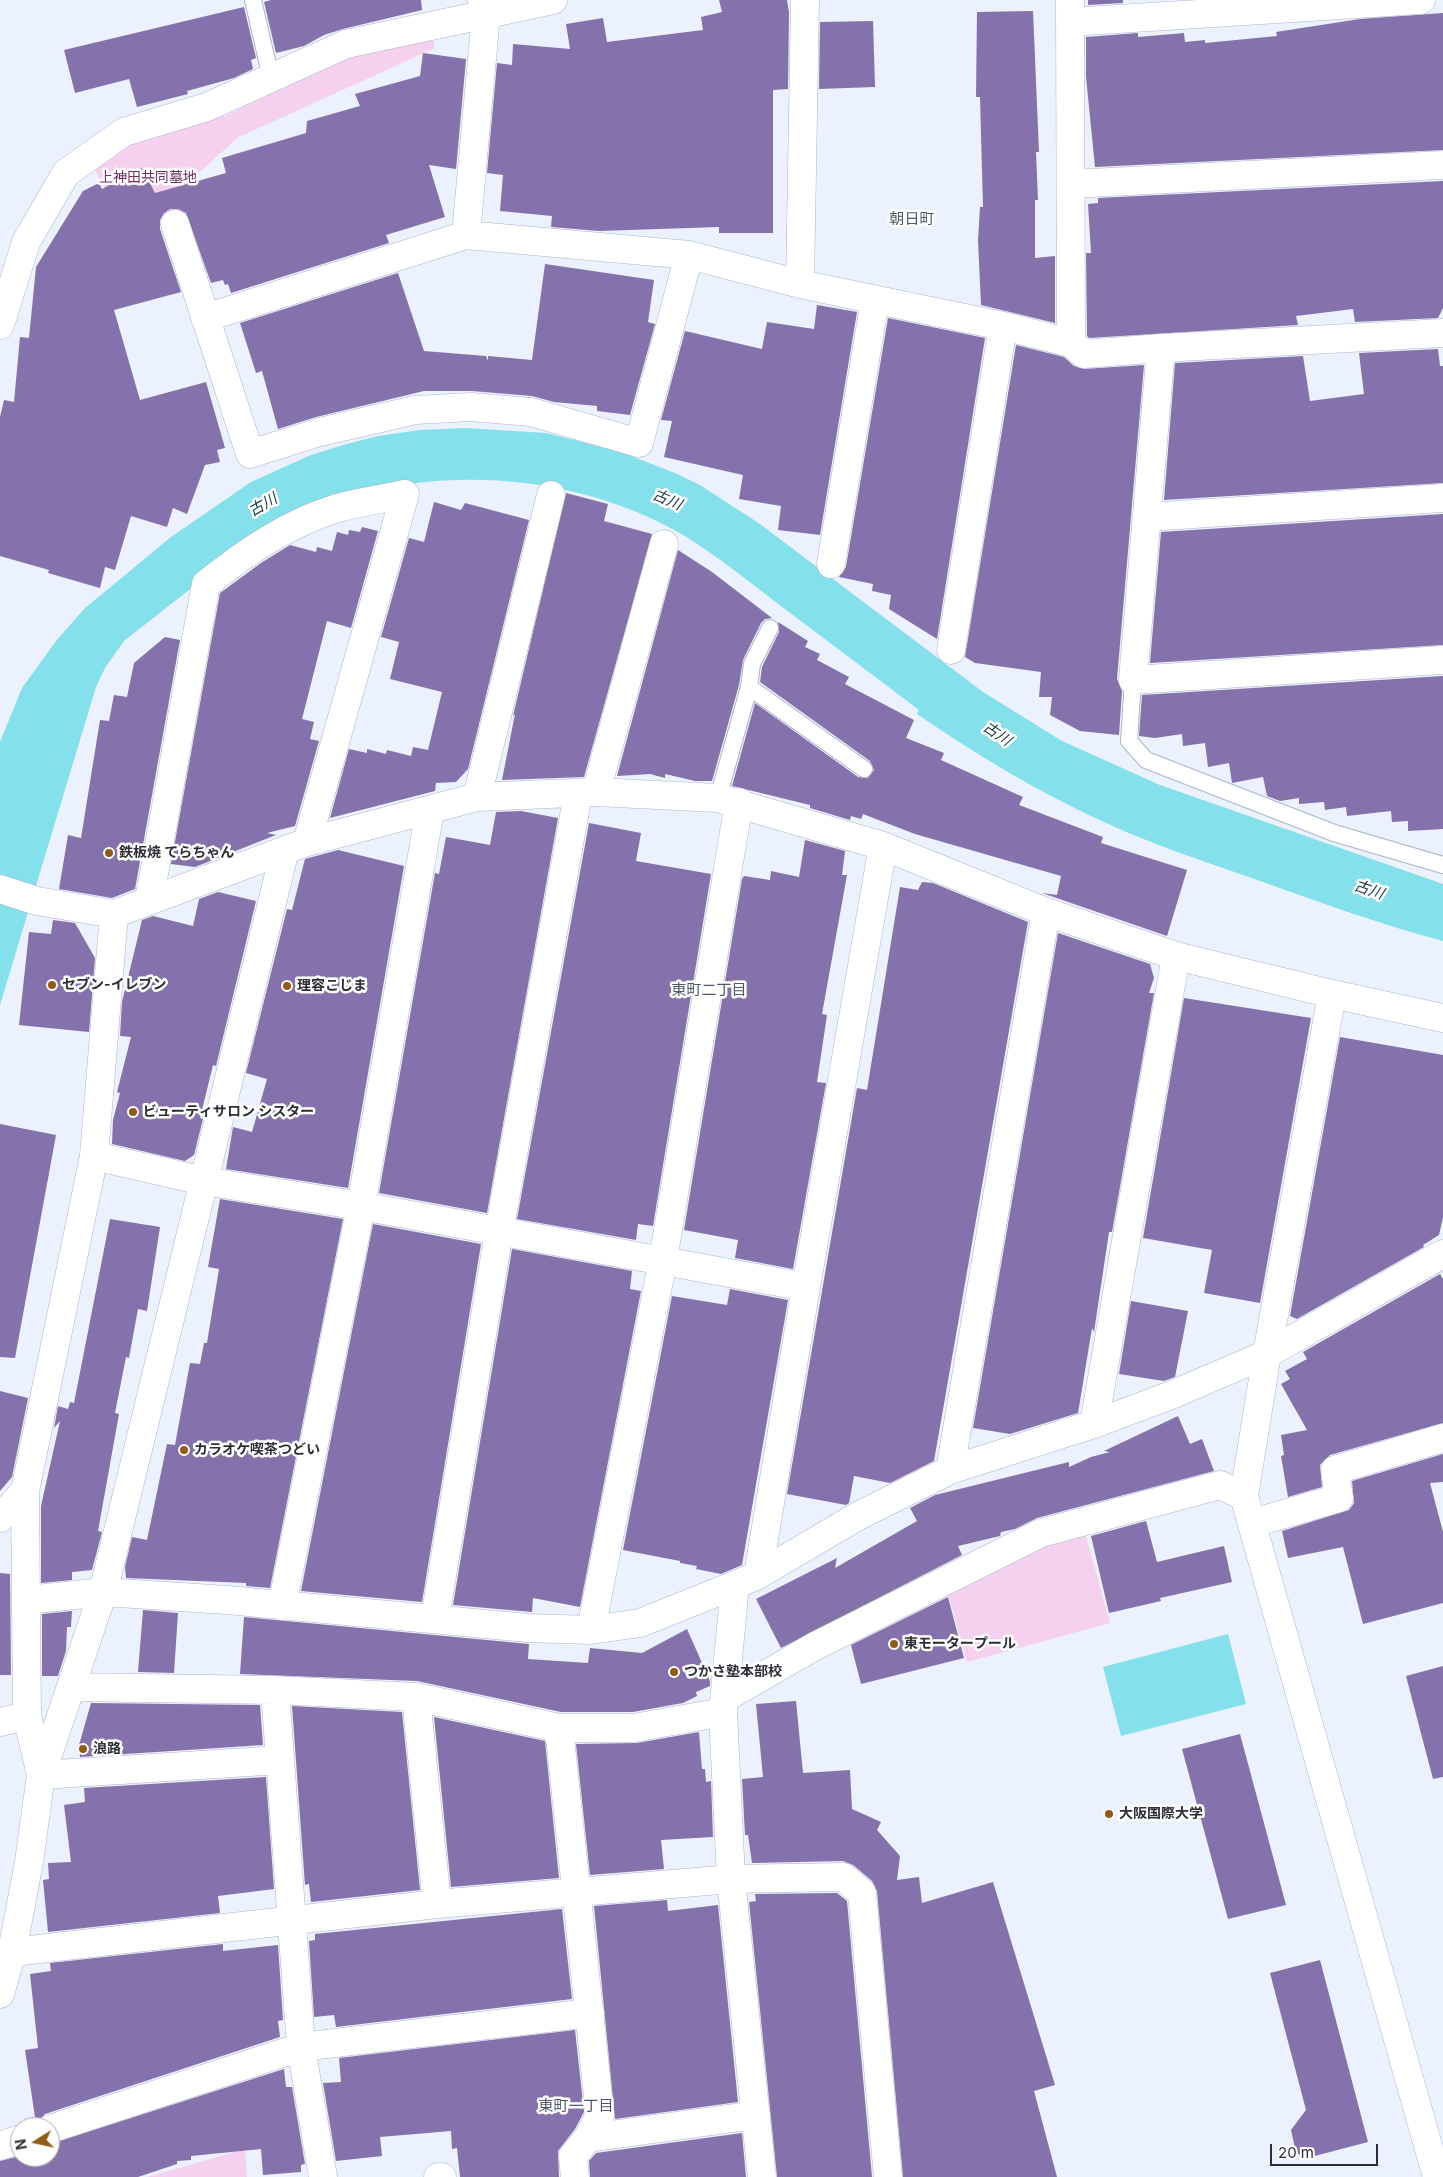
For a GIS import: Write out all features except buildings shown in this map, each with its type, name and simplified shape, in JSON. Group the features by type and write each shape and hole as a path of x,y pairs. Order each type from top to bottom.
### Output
{"street":[{"path":"0,325 26,242 66,173 124,132 207,107 346,44 484,8 553,0"},
{"path":"800,284 804,0"},
{"path":"1071,343 1070,11 1420,0"},
{"path":"466,234 484,8"},
{"path":"1071,184 1443,165"},
{"path":"175,224 250,454 320,432 415,410 471,407 531,412 639,443 689,255"},
{"path":"205,318 466,234 689,255 800,284 1003,326 1071,343 1084,354 1443,333"},
{"path":"831,564 875,300"},
{"path":"951,650 1003,326"},
{"path":"1161,348 1133,680 1443,660"},
{"path":"0,1994 12,1952 29,1862 41,1776 103,1592 204,1182 296,846 405,494 338,508 292,527 244,553 206,584 149,901"},
{"path":"476,797 551,495"},
{"path":"1147,517 1443,498"},
{"path":"435,1618 499,1232 587,793 664,544"},
{"path":"0,889 37,901 114,914 296,846 476,797 587,793 728,800 883,846 1046,912 1176,956 1332,994 1443,1018"},
{"path":"591,1630 663,1260 728,800"},
{"path":"282,1606 361,1206 430,810"},
{"path":"762,2177 731,1879 724,1705 806,1287 883,846"},
{"path":"950,1470 1046,912"},
{"path":"41,1776 27,1716 25,1491 94,1156 114,914"},
{"path":"1094,1424 1176,956"},
{"path":"1332,994 1267,1354 1244,1496 1254,1523 1436,2177"},
{"path":"94,1156 204,1182 361,1206 806,1287"},
{"path":"27,1600 103,1592 435,1618 528,1628 591,1630 640,1623 747,1580 858,1516 950,1470 1094,1424 1169,1396 1267,1354 1443,1254"},
{"path":"1254,1523 1339,1498 1335,1470 1443,1438"},
{"path":"72,1688 275,1690 416,1697 559,1728 634,1728 724,1705 815,1646 1041,1533 1220,1485 1244,1496"},
{"path":"0,1518 25,1491"},
{"path":"275,1690 301,2047 322,2177"},
{"path":"416,1697 437,1904"},
{"path":"0,1722 27,1716"},
{"path":"559,1728 600,2115 588,2138 573,2156 575,2177"},
{"path":"41,1776 280,1760"},
{"path":"12,1952 437,1904 577,1894 731,1879 842,1877 862,1893 888,2177"},
{"path":"60,2126 301,2047 590,2013"},
{"path":"588,2138 756,2116"}],"lane":[{"path":"252,0 272,78"},
{"path":"728,800 752,664 770,628"},
{"path":"1133,680 1129,741 1146,760 1334,833 1443,865"},
{"path":"749,687 864,769"}],"green space":[{"name":"上神田共同墓地","path":"432,36 435,48 237,138 189,182 190,210 123,223 92,164 147,132 225,116 357,53"},
{"path":"1084,1529 1110,1623 967,1662 948,1593 1058,1537"},
{"path":"245,2149 247,2177 147,2177"}],"water":[{"name":"古川","path":"465,428 546,433 621,452 700,485 760,524 983,692 1062,741 1160,785 1443,884 1443,941 1352,913 1163,847 1123,831 1055,798 962,744 917,714 919,710 732,568 685,536 653,519 621,506 552,487 481,480 445,481 410,484 194,586 124,641 105,668 96,687 0,1005 0,742 22,688 56,641 85,608 171,537 251,482 311,455 378,436 420,430"},
{"path":"1228,1634 1246,1704 1121,1736 1103,1667"}],"place":[{"name":"鉄板焼 てらちゃん","path":"109,853"},
{"name":"セブン-イレブン","path":"52,985"},
{"name":"理容こじま","path":"287,986"},
{"name":"ビューティサロン シスター","path":"133,1112"},
{"name":"カラオケ喫茶つどい","path":"184,1450"},
{"name":"東モータープール","path":"894,1644"},
{"name":"つかさ塾本部校","path":"674,1672"},
{"name":"浪路","path":"83,1749"},
{"name":"大阪国際大学","path":"1109,1814"}],"district":[{"name":"朝日町","path":"912,219"},
{"name":"東町二丁目","path":"709,990"},
{"name":"東町一丁目","path":"576,2106"}]}
